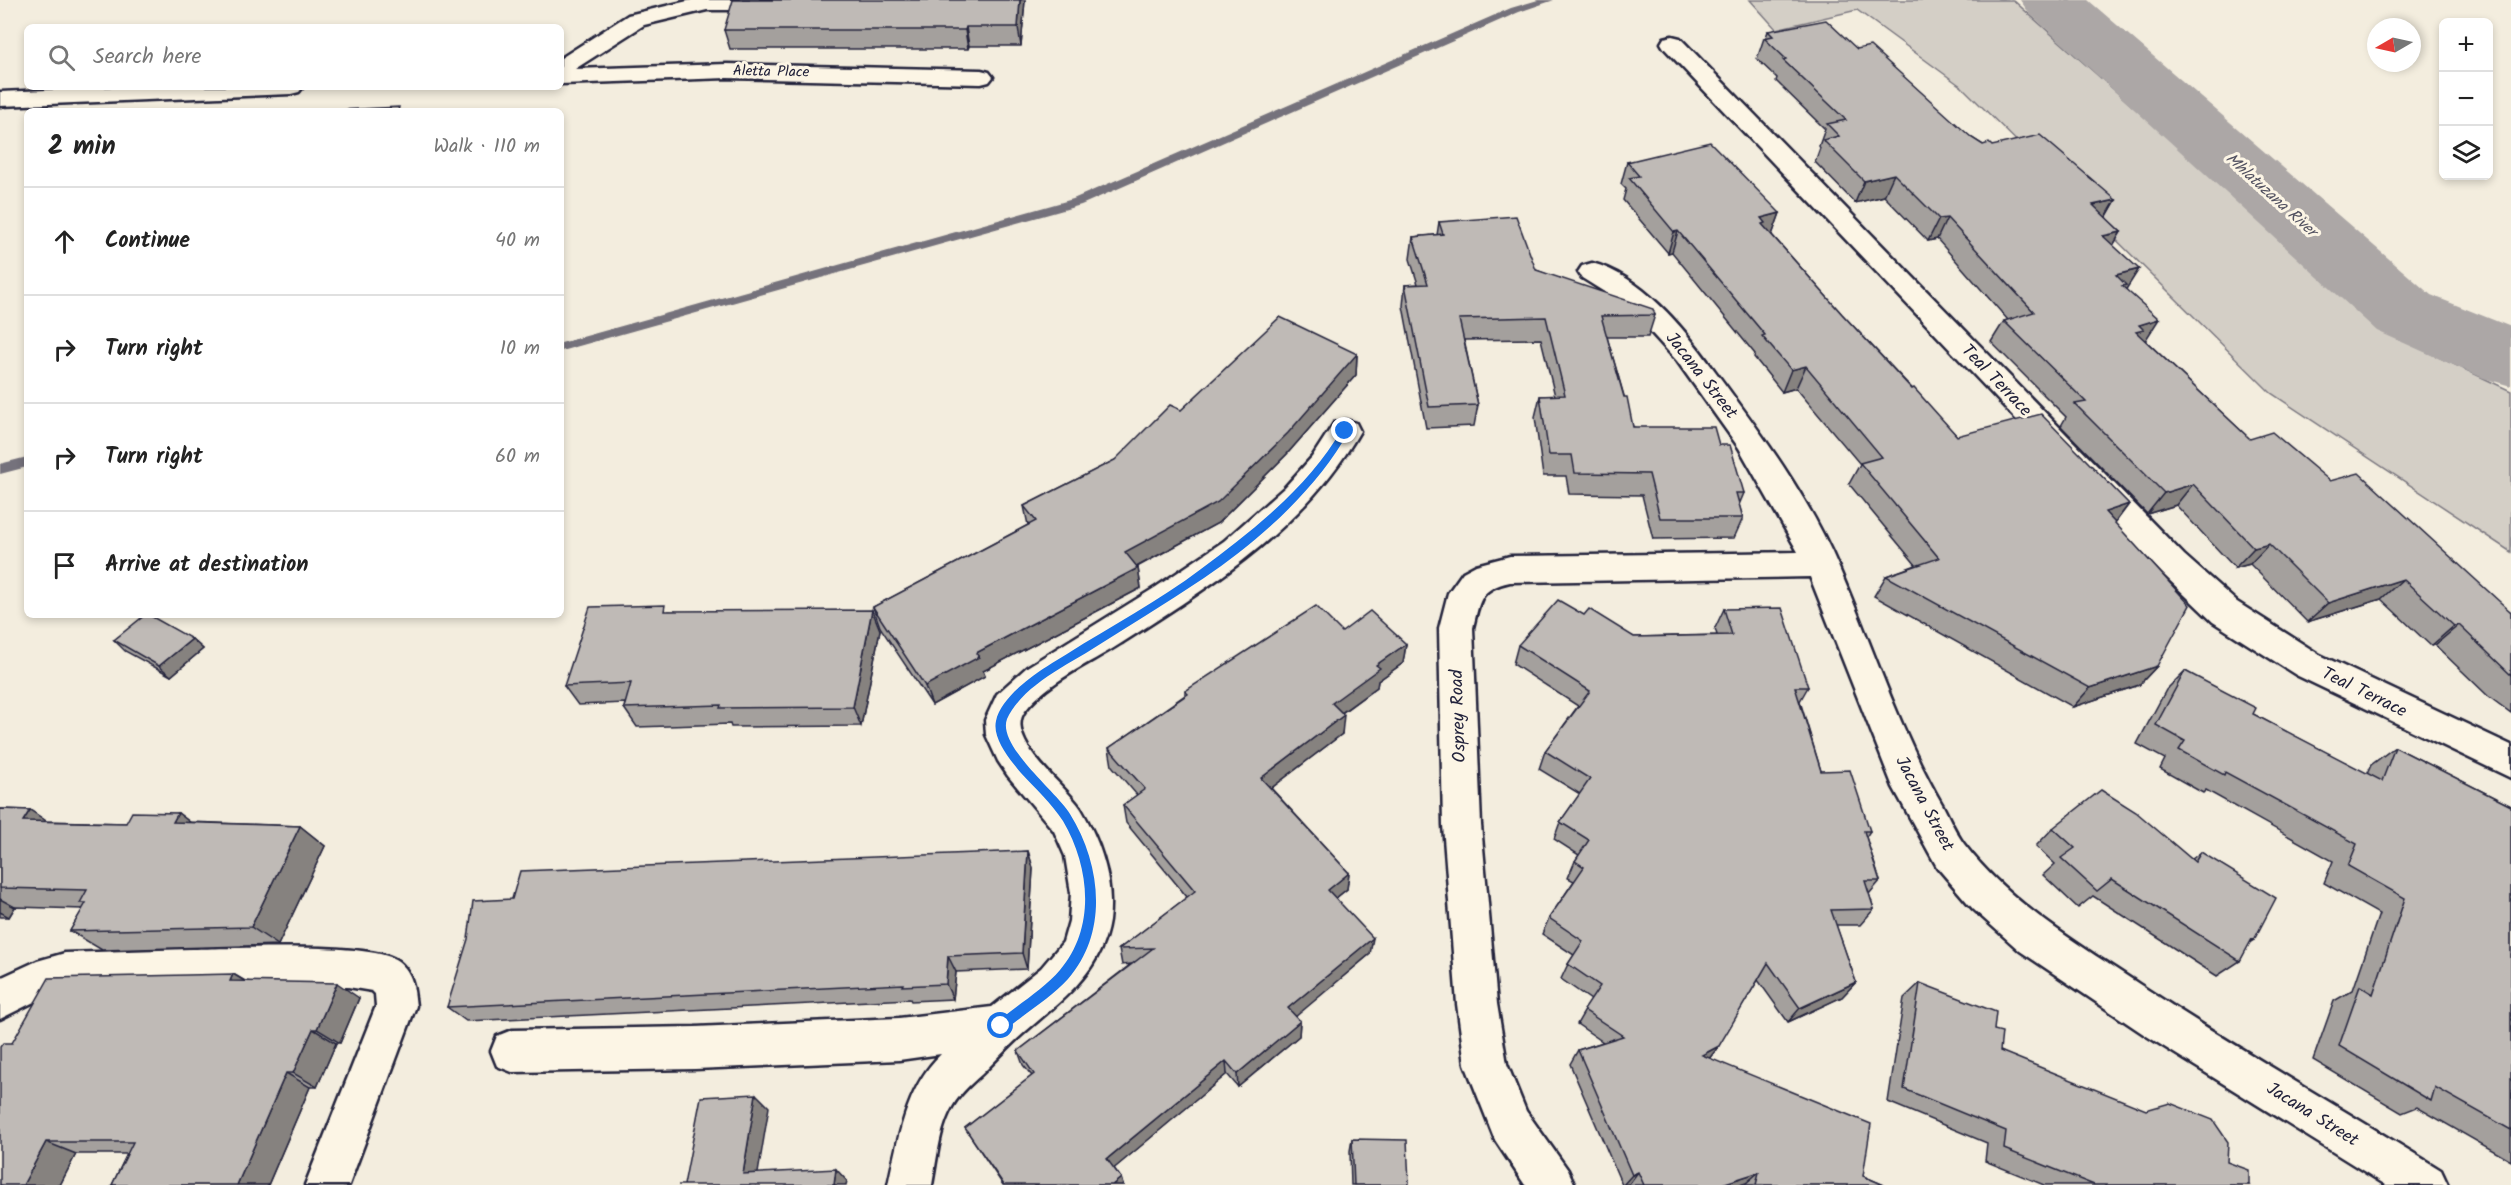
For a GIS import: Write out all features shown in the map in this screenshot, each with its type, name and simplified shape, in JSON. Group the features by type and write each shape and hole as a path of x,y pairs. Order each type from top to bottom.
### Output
{"street":[{"path":"564,66 636,20 707,3 798,3"},
{"name":"Teal Terrace","path":"1672,43 2173,564 2225,612 2308,665 2511,762"},
{"name":"Aletta Place","path":"564,77 727,71 981,76"},
{"path":"0,99 218,90"},
{"name":"Jacana Street","path":"1592,272 1637,299 1687,354 1750,440 1791,507 1821,564 1906,776 1950,855 1987,896 2034,938 2150,1015 2426,1185"},
{"path":"910,1185 924,1120 945,1079 1001,1026 1063,975 1077,955 1089,924 1091,885 1083,852 1066,817 1014,757 1003,738 1001,723 1008,706 1032,682 1203,574 1272,519 1313,477 1332,454 1345,431"},
{"name":"Osprey Road","path":"1553,1185 1510,1125 1486,1064 1479,1014 1462,825 1456,628 1465,593 1481,577 1510,569 1821,564"},
{"path":"0,999 37,980 65,972 191,968 348,968 382,973 394,985 396,1006 327,1185"},
{"path":"512,1051 695,1048 899,1039 1001,1026"}],"shaded area":[{"path":"1750,0 2013,0 2389,334 2511,391 2511,552 2271,393 1962,87 1857,10 1776,29"}],"building":[{"path":"733,0 1020,0 1018,27 966,27 965,30 724,30"},
{"path":"1826,20 1857,49 1870,46 1972,138 1983,145 1989,143 1992,146 2040,135 2116,200 2093,205 2121,232 2103,236 2139,269 2116,275 2126,285 2122,286 2159,319 2139,325 2144,330 2136,332 2250,439 2272,432 2330,481 2359,473 2511,612 2511,675 2459,625 2454,626 2403,579 2328,603 2269,544 2254,548 2193,484 2164,493 2075,404 2086,402 2004,321 2034,312 1947,218 1939,219 1894,174 1864,181 1823,140 1839,136 1827,124 1846,120 1783,60 1786,59 1764,38 1773,36 1768,31"},
{"path":"1710,142 1780,213 1761,218 1765,223 1762,224 1842,314 1957,436 2041,414 2129,504 2105,512 2190,605 2157,666 2090,688 1886,576 1939,558 1860,463 1882,457 1806,366 1791,370 1762,336 1765,335 1678,231 1674,232 1629,178 1639,176 1627,162"},
{"path":"1516,216 1536,270 1653,309 1655,315 1601,316 1624,397 1627,397 1633,427 1714,427 1719,445 1730,445 1744,493 1736,493 1743,518 1660,518 1649,474 1575,473 1572,455 1549,455 1540,396 1565,395 1546,317 1459,319 1478,405 1429,407 1405,285 1428,284 1413,237 1443,234 1439,222"},
{"path":"1280,317 1357,354 1288,433 1218,502 1125,552 1138,568 976,653 979,657 925,686 873,607 1036,521 1024,506 1115,460 1170,405 1181,410"},
{"path":"1558,600 1584,615 1589,609 1634,637 1732,635 1724,609 1782,608 1808,687 1795,687 1821,771 1850,770 1870,831 1864,831 1880,881 1865,881 1874,909 1831,910 1856,982 1800,1008 1768,963 1719,1046 1702,1055 1871,1124 1863,1176 1884,1185 1756,1185 1759,1172 1719,1185 1644,1185 1638,1172 1632,1175 1578,1050 1623,1036 1584,1010 1600,986 1568,964 1583,941 1549,918 1584,867 1575,861 1589,840 1560,822 1590,779 1545,751 1590,691 1518,645"},
{"path":"665,605 664,611 872,610 853,707 720,708 721,705 624,708 631,683 564,686 590,607"},
{"path":"1316,606 1342,632 1370,611 1406,644 1376,665 1380,668 1332,703 1344,715 1261,778 1349,873 1328,890 1373,938 1288,1008 1300,1021 1237,1074 1226,1061 1107,1159 1121,1178 1112,1185 1004,1185 965,1128 1034,1074 1018,1051 1153,948 1119,949 1195,891 1123,805 1145,789 1109,748 1188,694 1185,691"},
{"path":"141,618 154,618 192,639 159,666 114,640"},
{"path":"2185,671 2256,708 2253,714 2382,781 2395,747 2511,806 2511,1130 2435,1087 2431,1101 2339,1046 2360,986 2373,994 2405,898 2348,866 2357,844 2225,772 2224,775 2179,750 2185,741 2156,725"},
{"path":"2101,790 2136,812 2195,862 2201,852 2276,898 2240,961 2112,879 2097,891 2061,858 2075,848 2053,828"},
{"path":"0,809 30,810 23,821 126,823 132,812 178,813 173,822 300,826 251,927 70,931 86,903 80,903 87,890 0,888"},
{"path":"1028,851 1022,953 948,956 946,984 902,986 903,984 447,1007 468,939 473,901 512,899 520,871"},
{"path":"233,974 230,981 337,983 317,1029 313,1029 293,1073 286,1073 237,1185 112,1185 133,1142 46,1142 23,1185 0,1185 0,1047 3,1043 12,1043 49,978"},
{"path":"1920,983 1996,1012 1994,1030 2002,1032 2000,1051 2146,1110 2170,1103 2213,1120 2228,1142 2227,1162 2249,1170 2249,1185 2094,1185 2004,1149 2006,1131 1904,1089"},
{"path":"756,1094 743,1174 836,1169 834,1185 684,1185 701,1097"},
{"path":"1352,1139 1407,1140 1409,1185 1354,1185"}],"waterway":[{"path":"564,346 1077,202 1515,10 1549,0"},
{"name":"Mhlatuzana River","path":"2051,0 2404,313 2511,358"},
{"path":"0,469 24,463"}],"route":[{"path":"1001,1026 1063,975 1077,955 1089,924 1091,885 1083,852 1066,817 1014,757 1003,738 1001,723 1008,706 1032,682 1203,574 1272,519 1313,477 1332,454 1345,431"}]}
